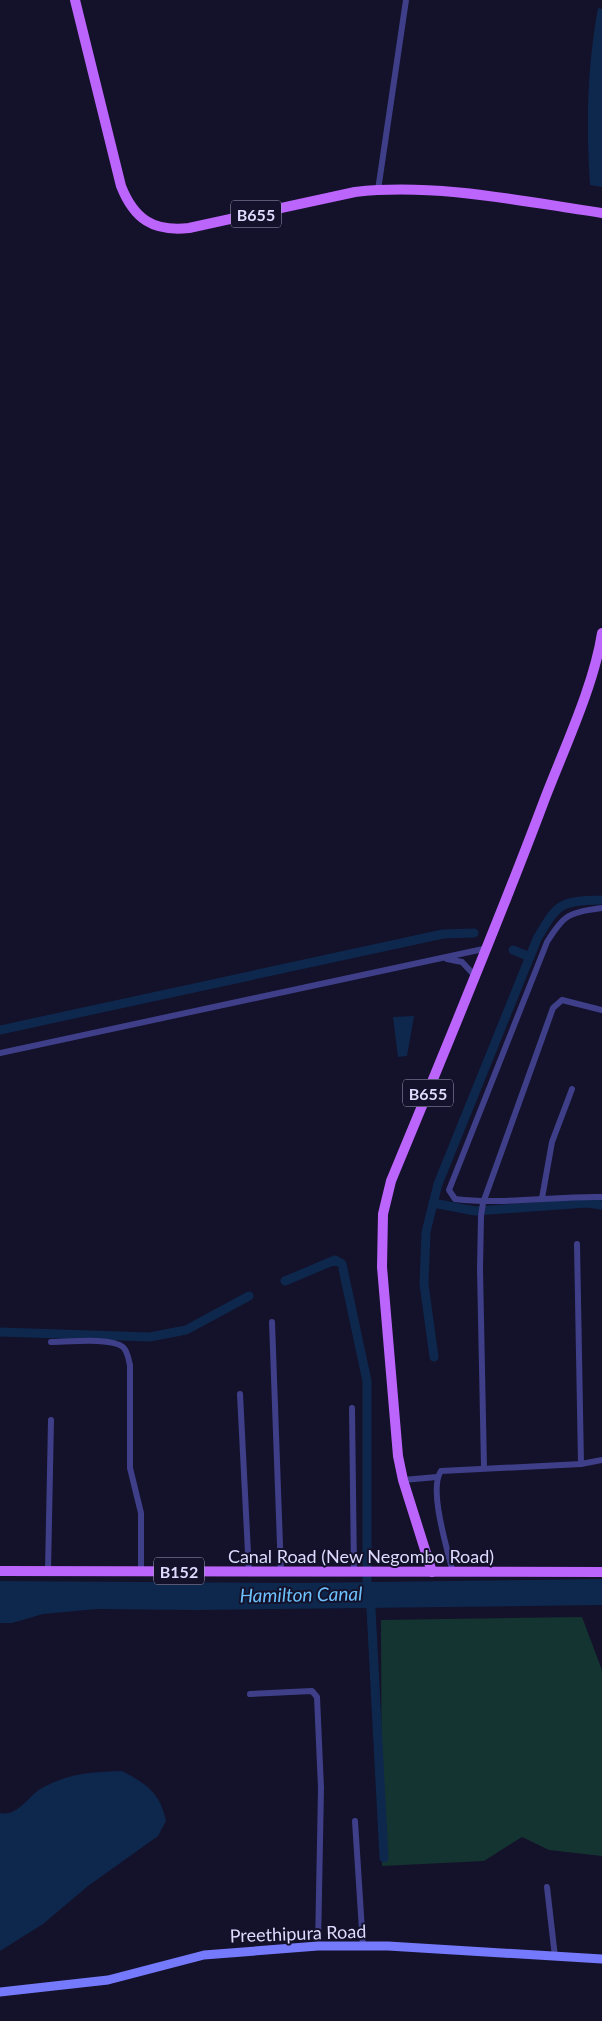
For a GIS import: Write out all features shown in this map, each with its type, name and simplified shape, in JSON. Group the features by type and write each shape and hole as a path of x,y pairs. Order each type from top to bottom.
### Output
{"main road":[{"name":"B655","path":"75,0 121,186 127,202 146,223 171,230 189,228 355,192 420,189 602,213"},
{"name":"B655","path":"432,1572 403,1480 398,1456 382,1267 383,1214 391,1181 488,948 577,714 599,652 602,633"},
{"name":"Canal Road (New Negombo Road)","path":"0,1571 141,1570 249,1573 602,1572"}],"street":[{"path":"378,190 406,0"},
{"path":"602,908 574,912 560,922 547,942 449,1190 455,1199 483,1204 542,1198 602,1197"},
{"path":"0,1053 488,948"},
{"path":"443,958 462,962 472,970 476,977"},
{"path":"484,1468 481,1216 483,1204 553,1008 562,1000 602,1010"},
{"path":"542,1198 552,1142 572,1089"},
{"path":"577,1244 581,1464"},
{"path":"272,1322 281,1573"},
{"path":"51,1342 106,1342 121,1345 127,1352 130,1365 130,1468 141,1513 141,1570"},
{"path":"240,1394 249,1573"},
{"path":"352,1408 356,1572"},
{"path":"48,1571 51,1420"},
{"path":"453,1573 437,1498 437,1477 442,1471 448,1469 581,1464 602,1460"},
{"path":"403,1480 437,1477"},
{"path":"250,1694 312,1691 317,1697 320,1729 318,1946"},
{"path":"354,1821 363,1946"},
{"path":"547,1887 555,1957"},
{"name":"Preethipura Road","path":"0,1992 108,1980 204,1955 318,1946 363,1946 522,1953 555,1957 602,1959"}],"green space":[{"path":"582,1617 602,1670 602,1856 549,1850 522,1837 484,1861 382,1866 381,1620"}],"water":[{"path":"598,8 602,9 602,187 590,185 588,139 588,96"},
{"path":"414,1016 407,1056 398,1057 393,1017"},
{"name":"Hamilton Canal","path":"602,1579 602,1605 196,1610 97,1609 43,1614 12,1623 0,1623 0,1581 299,1583"},
{"path":"122,1771 151,1790 160,1803 166,1821 158,1836 88,1886 43,1924 0,1951 0,1813 12,1812 18,1809 42,1788 62,1779 91,1773"}],"waterway":[{"path":"434,1357 424,1284 426,1232 438,1184 537,939 555,911 561,906 577,901 602,900"},
{"path":"0,1030 443,934 474,933"},
{"path":"513,950 530,957"},
{"path":"433,1203 475,1211 587,1203 602,1205"},
{"name":"Hamilton Canal","path":"285,1281 335,1260 342,1264 367,1381 367,1582 371,1609 384,1858"},
{"path":"0,1332 150,1337 186,1330 249,1296"}]}
